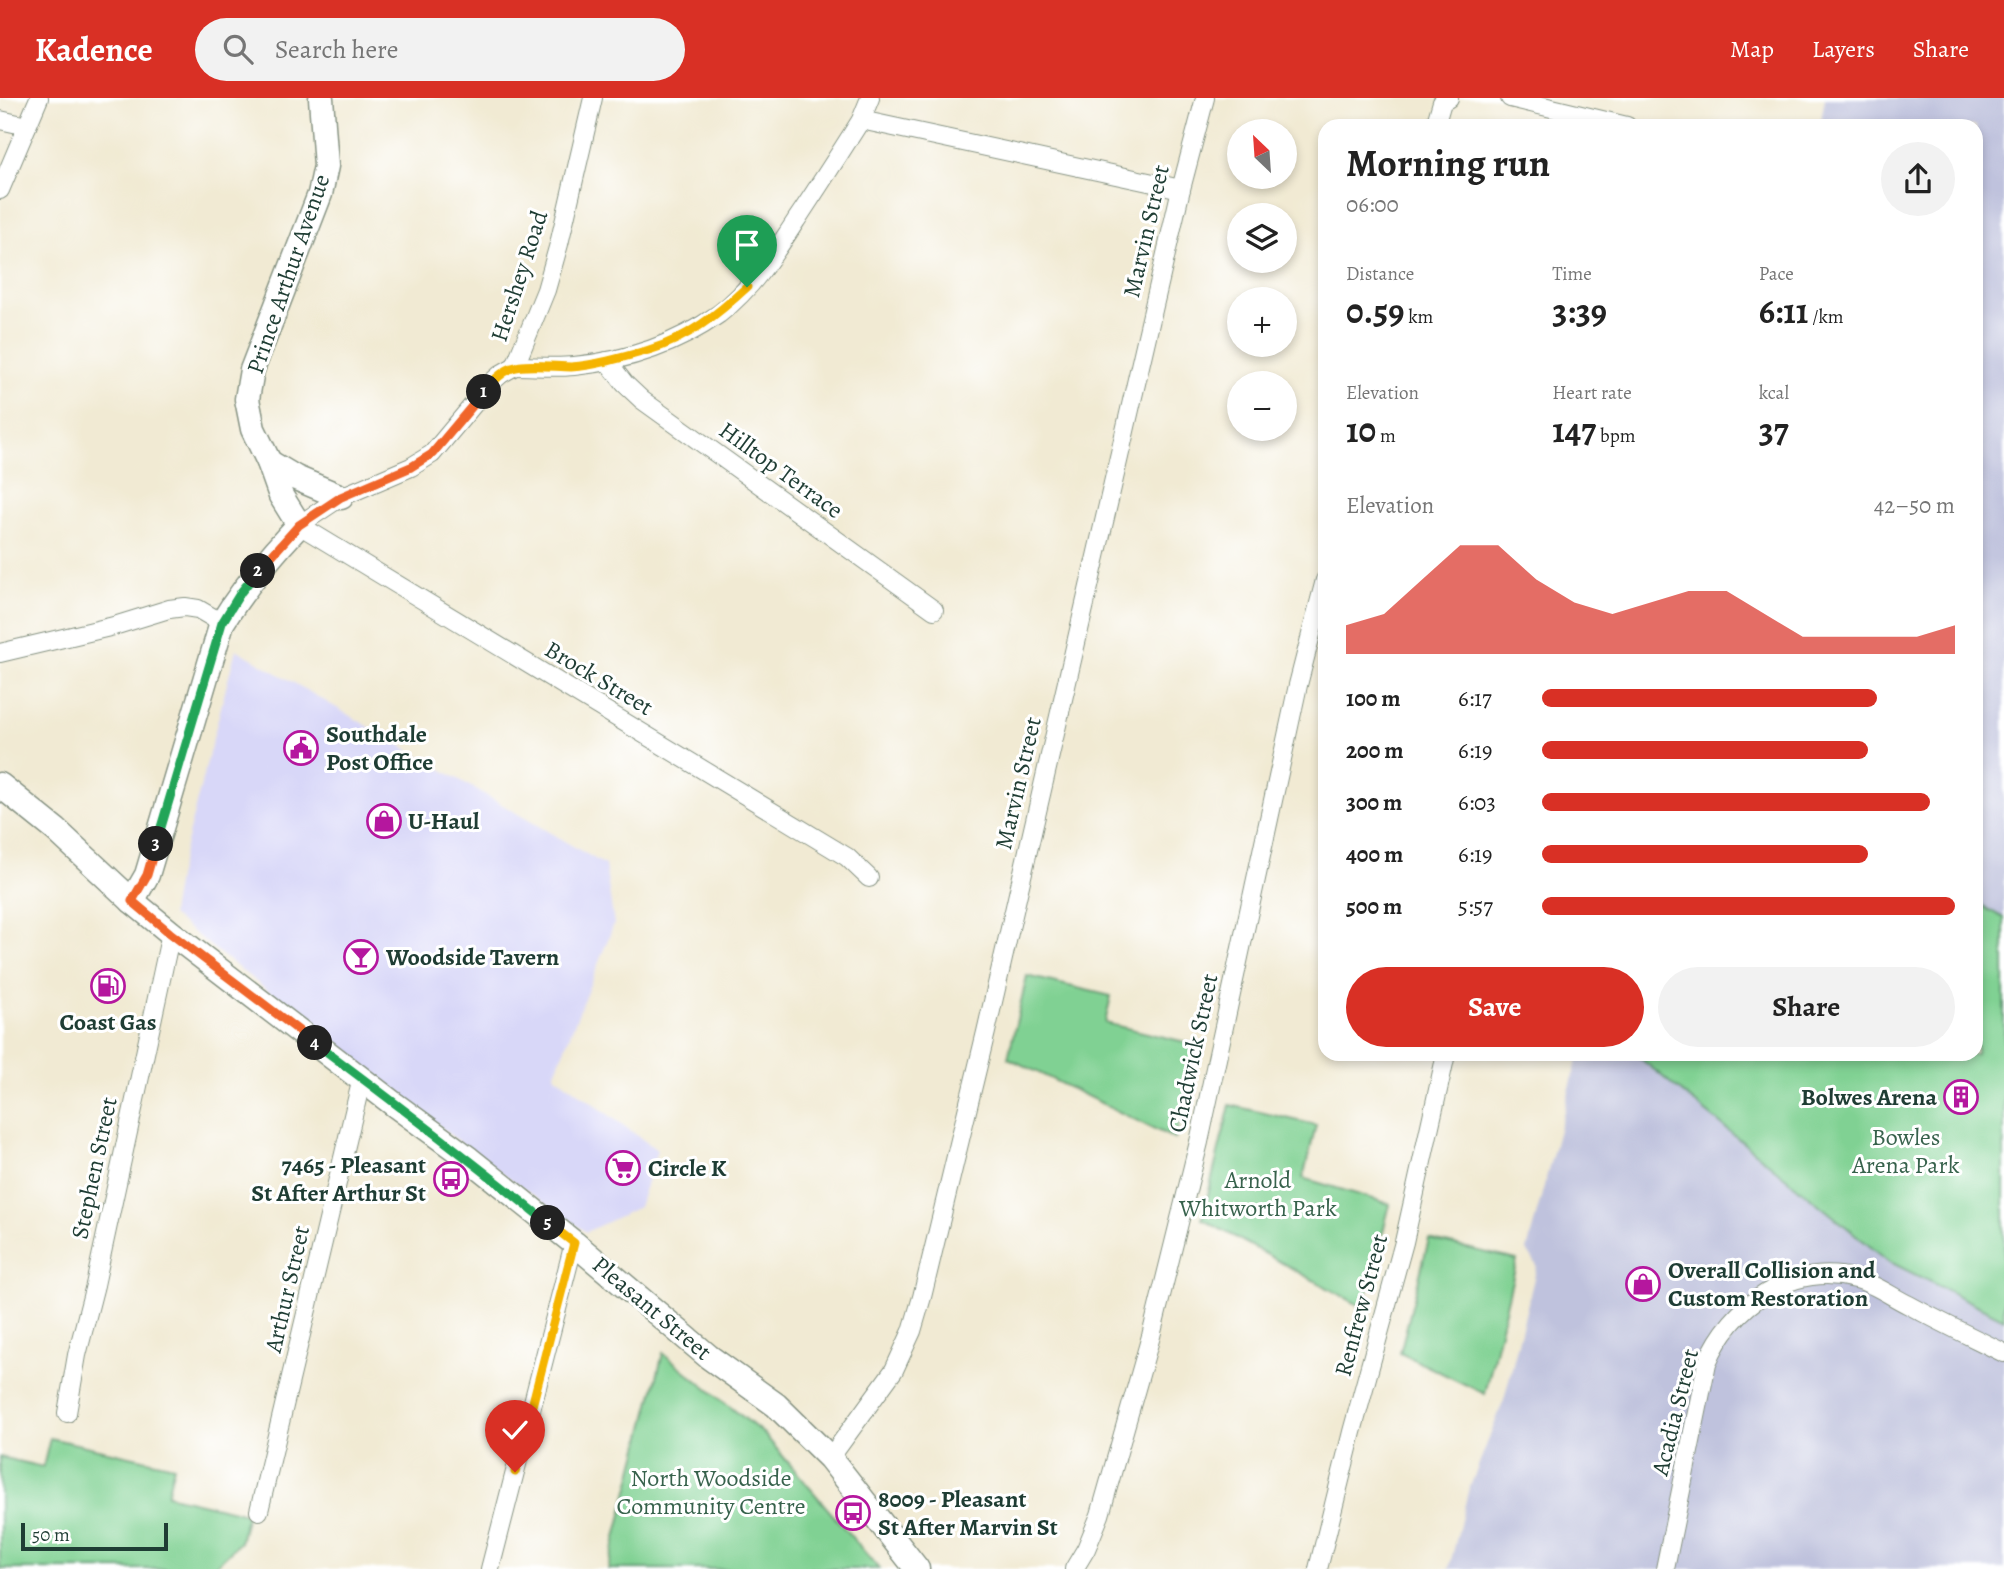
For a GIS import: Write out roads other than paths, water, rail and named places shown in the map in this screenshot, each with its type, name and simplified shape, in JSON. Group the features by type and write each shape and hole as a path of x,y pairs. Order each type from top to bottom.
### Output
{"main road":[{"name":"Prince Arthur Avenue","path":"299,525 281,496 253,429 247,399 252,370 320,194 326,166 321,98"},
{"path":"269,463 341,497"},
{"path":"132,901 147,875 222,623 241,592 299,525"},
{"name":"Pleasant Street","path":"0,785 56,830 170,933 462,1154 574,1243 709,1357 776,1405 830,1458 917,1569"}],"street":[{"path":"0,190 39,98"},
{"name":"Hershey Road","path":"299,525 341,497 411,467 432,454 493,381 515,366 546,290 593,98"},
{"path":"515,366 572,367 607,361 653,349 687,334 720,313 747,287 772,256 861,120 870,98"},
{"name":"Marvin Street","path":"830,1458 894,1370 912,1331 922,1297 1181,189 1205,98"},
{"path":"1437,119 1443,102 1449,98"},
{"path":"1510,98 1598,119"},
{"path":"0,120 27,126"},
{"path":"861,120 1181,189"},
{"name":"Hilltop Terrace","path":"607,361 642,400 934,610"},
{"name":"Brock Street","path":"299,525 847,857 869,878"},
{"name":"Chadwick Street","path":"1074,1569 1086,1549 1100,1515 1151,1335 1199,1142 1298,685 1318,607"},
{"path":"0,653 114,626 169,609 198,609 222,623"},
{"name":"Stephen Street","path":"67,1413 77,1355 95,1285 170,933"},
{"name":"Renfrew Street","path":"1318,1569 1404,1242 1444,1061"},
{"name":"Arthur Street","path":"259,1511 362,1078"},
{"path":"490,1569 574,1243"},
{"name":"Acadia Street","path":"1665,1569 1707,1363 1727,1327 1756,1299 1780,1286 1806,1278 1853,1278 2004,1353"}],"place":[{"name":"Southdale Post Office","path":"301,748"},
{"name":"U-Haul","path":"384,821"},
{"name":"Woodside Tavern","path":"361,957"},
{"name":"Coast Gas","path":"108,986"},
{"name":"Bolwes Arena","path":"1961,1097"},
{"name":"Circle K","path":"623,1168"},
{"name":"7465 - Pleasant St After Arthur St","path":"451,1179"},
{"name":"Overall Collision and Custom Restoration","path":"1643,1284"},
{"name":"8009 - Pleasant St After Marvin St","path":"853,1513"}],"park label":[{"name":"Bowles Arena Park","path":"1906,1151"},
{"name":"Arnold Whitworth Park","path":"1258,1194"},
{"name":"North Woodside Community Centre","path":"711,1492"}]}
